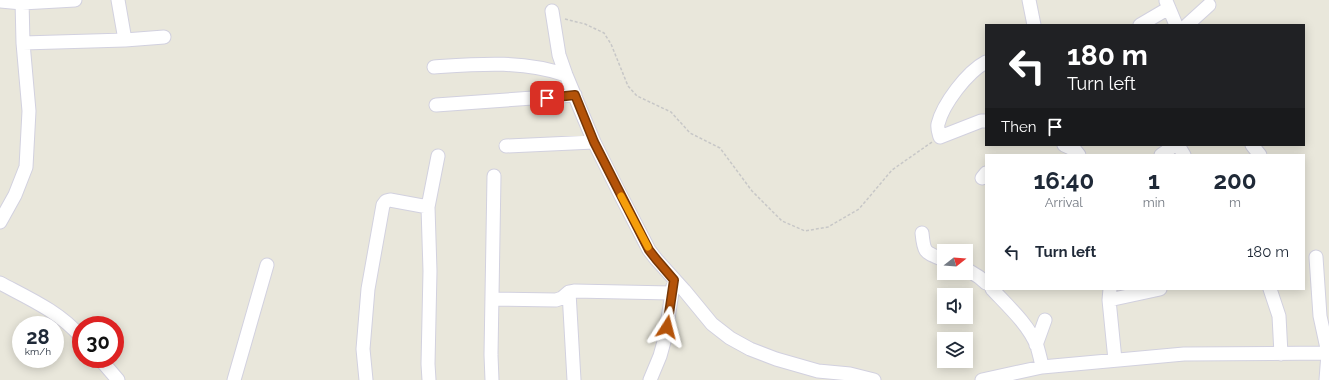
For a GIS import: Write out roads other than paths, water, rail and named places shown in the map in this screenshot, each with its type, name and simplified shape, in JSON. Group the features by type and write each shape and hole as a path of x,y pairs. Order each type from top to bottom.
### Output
{"street":[{"path":"0,1 22,2 75,0"},
{"path":"118,0 125,40"},
{"path":"1029,0 1034,24"},
{"path":"0,222 15,195 26,167 30,111 23,43 22,2"},
{"path":"1141,24 1168,4 1176,24"},
{"path":"1188,24 1209,5"},
{"path":"552,12 559,55 566,76 594,142 649,250 712,324 730,338 750,349 776,359 818,371 850,374 874,380"},
{"path":"23,43 125,40 164,37"},
{"path":"434,67 501,63 545,69 566,76"},
{"path":"985,63 962,82 946,104 938,126 940,137 981,120 985,121"},
{"path":"436,105 575,95"},
{"path":"506,146 594,142"},
{"path":"1162,154 1174,146"},
{"path":"1177,146 1183,154"},
{"path":"1253,146 1259,154"},
{"path":"430,380 428,364 430,271 428,207 438,156"},
{"path":"492,380 491,356 494,176"},
{"path":"366,380 363,349 368,289 383,205 386,201 390,200 428,207"},
{"path":"922,233 925,250 928,254 937,257"},
{"path":"1316,257 1320,316 1328,353 1326,380"},
{"path":"234,380 267,265"},
{"path":"973,274 985,282"},
{"path":"650,380 660,356 669,317 671,293 674,280"},
{"path":"0,283 37,302 72,328"},
{"path":"993,290 1018,317 1036,345 1042,367"},
{"path":"1114,360 1110,294 1150,290"},
{"path":"1270,290 1279,316 1281,354"},
{"path":"492,299 556,300 562,298 569,292 586,291 671,293"},
{"path":"569,292 574,380"},
{"path":"1036,345 1045,320"},
{"path":"982,380 1042,367 1184,354 1328,353"},
{"path":"108,368 118,380"}]}
